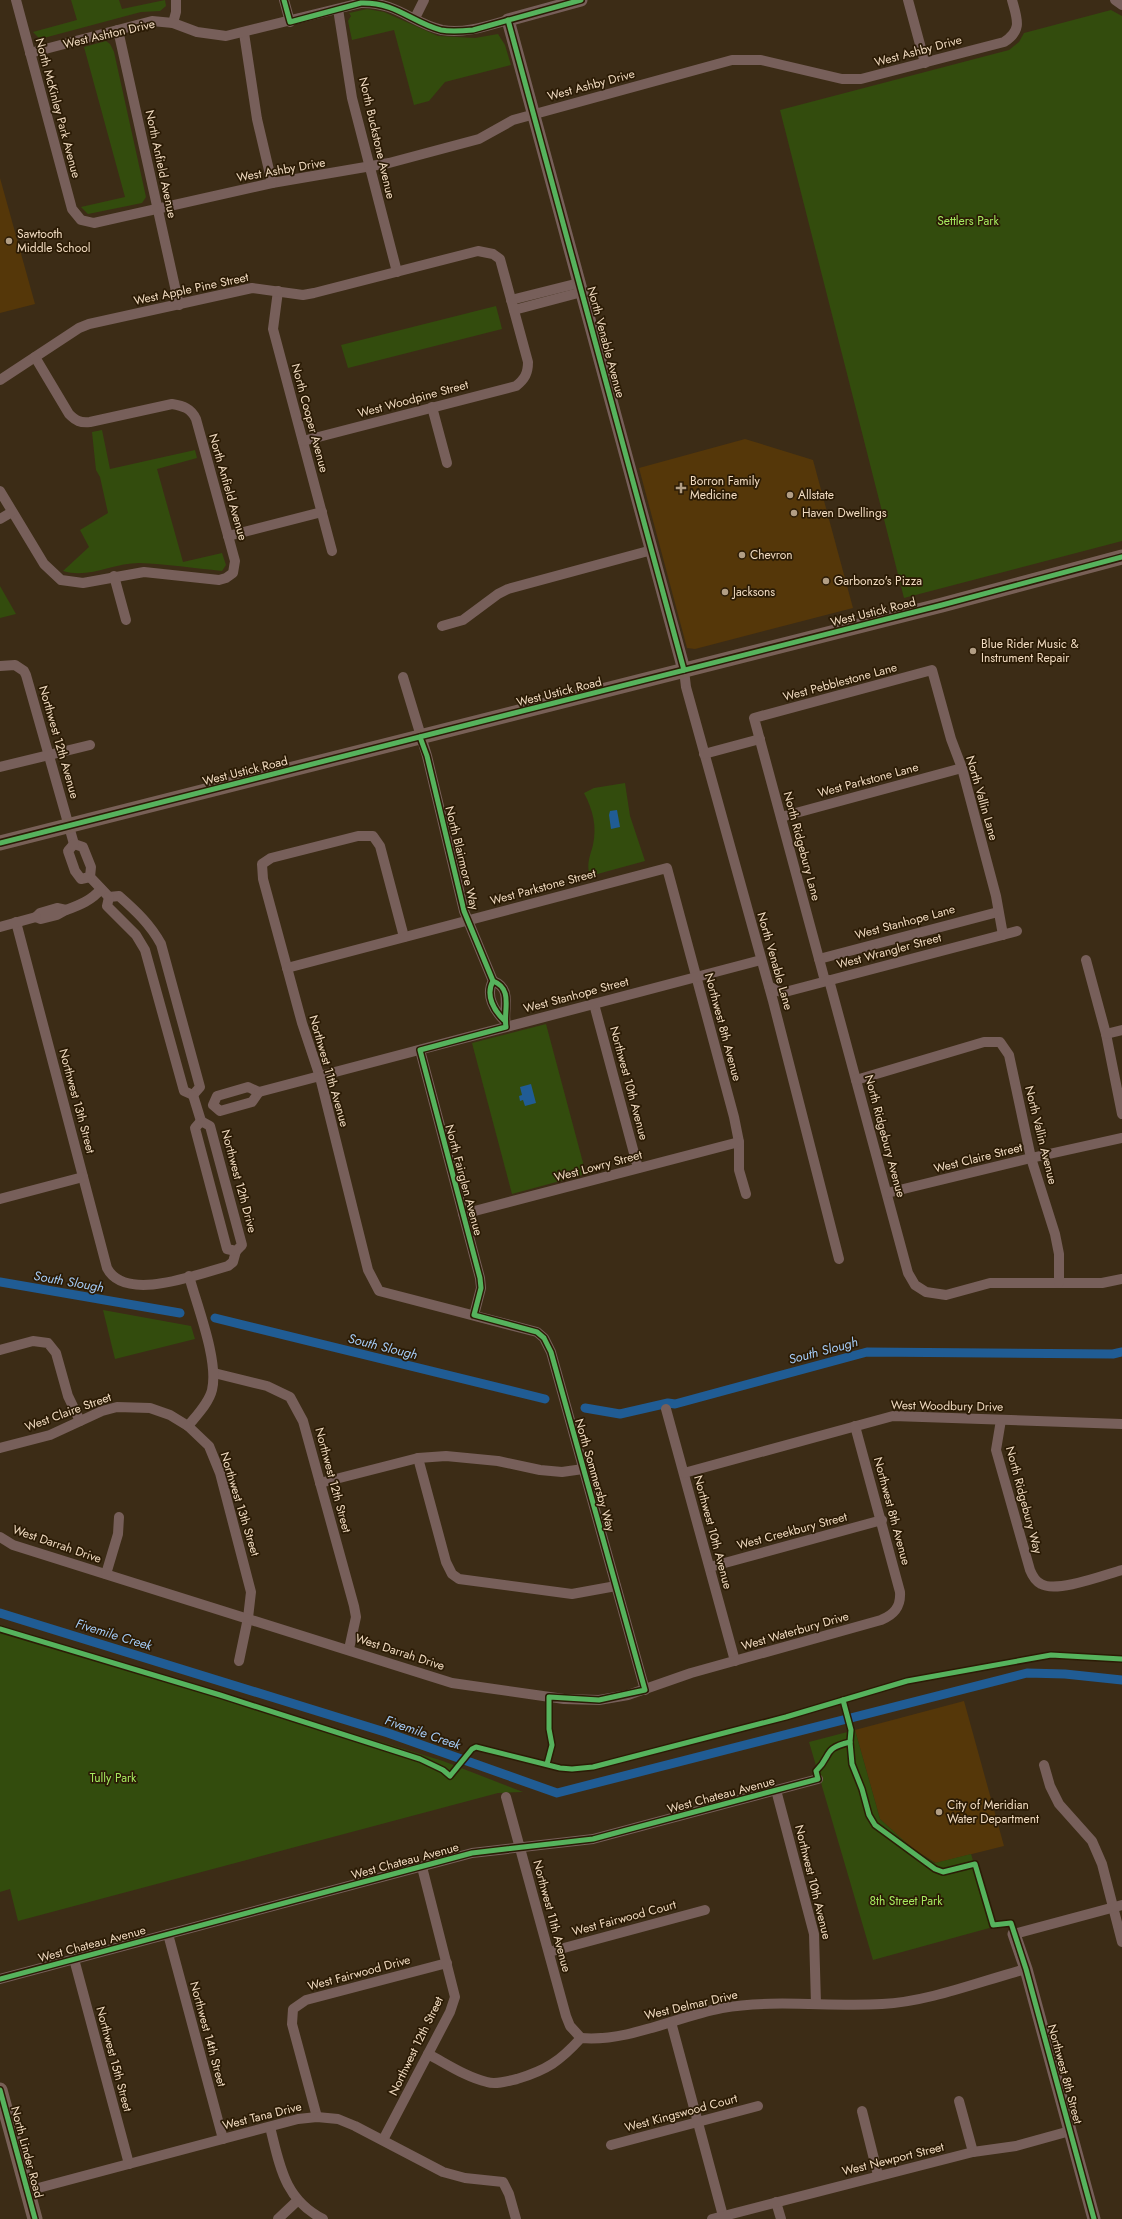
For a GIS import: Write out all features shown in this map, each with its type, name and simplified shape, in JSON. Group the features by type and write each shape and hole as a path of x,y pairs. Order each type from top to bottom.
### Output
{"main road":[{"name":"West Ustick Road","path":"0,843 684,670 1122,557"},
{"name":"North Linder Road","path":"0,2090 35,2219"}],"street":[{"name":"North McKinley Park Avenue","path":"16,0 72,209 81,220"},
{"path":"172,23 176,12 176,0"},
{"path":"284,0 290,22"},
{"path":"415,18 424,0"},
{"name":"West Ashton Drive","path":"30,53 152,21 172,23 197,32 226,36 290,22 361,3 372,3 383,4 441,30 458,31 508,20 555,3 581,0"},
{"path":"908,0 925,63"},
{"name":"West Ashby Drive","path":"81,220 94,223 272,183 370,168 480,139 506,123 534,114 732,60 761,60 851,80 925,63 1004,42 1014,33 1018,25 1012,0"},
{"name":"North Buckstone Avenue","path":"338,9 352,98 397,272"},
{"name":"North Venable Avenue","path":"508,20 684,670"},
{"name":"North Anfield Avenue","path":"118,30 156,209 179,305"},
{"path":"244,33 257,119 272,183"},
{"name":"West Apple Pine Street","path":"0,380 79,328 89,324 252,288 303,295 314,293 478,251 494,254 503,264 513,305"},
{"path":"513,305 580,288"},
{"name":"North Cooper Avenue","path":"278,291 273,329 332,551"},
{"name":"West Woodpine Street","path":"303,441 516,386 526,376 528,362 513,305"},
{"name":"North Anfield Avenue","path":"35,357 69,414 75,421 90,422 172,404 183,406 189,410 196,419 235,561 233,573 226,578 219,580 144,572 114,576"},
{"path":"432,407 447,463"},
{"path":"0,491 44,564 61,580 83,583 114,576 126,620"},
{"path":"0,519 12,512"},
{"path":"228,536 322,512"},
{"path":"442,626 462,620 498,594 508,589 652,550"},
{"name":"Northwest 12th Avenue","path":"0,666 9,664 20,667 26,675 69,826"},
{"name":"North Venable Lane","path":"684,670 686,687 769,986 839,1259"},
{"name":"West Pebblestone Lane","path":"754,718 932,670"},
{"name":"North Vallin Lane","path":"932,670 951,740 962,768 996,896 998,912 1004,935"},
{"path":"403,677 420,737"},
{"name":"North Ridgebury Lane","path":"754,718 819,958 827,981"},
{"name":"North Blairmore Way","path":"420,737 427,756 468,921 493,980 491,985 491,1000 497,1014 506,1024"},
{"path":"704,754 760,739"},
{"path":"0,767 90,745"},
{"name":"West Parkstone Lane","path":"781,817 962,768"},
{"name":"Northwest 12th Drive","path":"69,826 74,844"},
{"name":"Northwest 11th Avenue","path":"374,1285 368,1270 320,1076 302,1023 263,879 262,864 271,858 351,838 373,836 380,846 404,937"},
{"name":"Northwest 12th Drive","path":"74,844 68,851 75,871 81,879 90,877"},
{"name":"Northwest 12th Drive","path":"74,844 83,847 91,867 90,877 109,897"},
{"name":"West Parkstone Street","path":"287,968 667,868"},
{"name":"Northwest 8th Avenue","path":"667,868 739,1142 740,1170 746,1194"},
{"path":"0,927 36,917 40,920 57,915 80,905 96,895 101,889"},
{"name":"Northwest 12th Drive","path":"109,897 119,896 139,913 153,929 161,944 200,1087 193,1095"},
{"name":"Northwest 12th Drive","path":"109,897 107,906 136,935 145,950 184,1091 193,1095"},
{"name":"West Stanhope Lane","path":"819,958 998,912"},
{"name":"Northwest 13th Street","path":"16,922 107,1268 111,1276 119,1282 140,1285 160,1284 189,1276"},
{"name":"West Wrangler Street","path":"769,986 777,991 785,992 1017,931"},
{"name":"West Stanhope Street","path":"213,1105 216,1096 248,1087 259,1092 420,1050 506,1024 594,1004 761,960"},
{"path":"1086,960 1106,1034 1122,1114"},
{"name":"North Blairmore Way","path":"493,980 500,983 506,995 506,1024"},
{"name":"North Ridgebury Avenue","path":"827,981 856,1080 908,1273 915,1284 926,1292 946,1295 990,1283 1059,1283"},
{"name":"Northwest 10th Avenue","path":"594,1004 638,1168"},
{"path":"1106,1034 1122,1030"},
{"name":"North Vallin Avenue","path":"856,1080 984,1042 1000,1042 1009,1055 1031,1158 1055,1234 1059,1254 1059,1283"},
{"name":"North Fairglen Avenue","path":"420,1050 480,1278 481,1288 474,1315"},
{"name":"West Stanhope Street","path":"197,1109 213,1105 220,1110 252,1102 259,1092"},
{"name":"Northwest 12th Drive","path":"193,1095 201,1121 210,1126 242,1245 236,1251 227,1249 195,1128 201,1121"},
{"name":"West Claire Street","path":"887,1193 1031,1158 1122,1138"},
{"name":"West Lowry Street","path":"463,1214 739,1142"},
{"path":"0,1199 83,1177"},
{"path":"188,1426 203,1408 212,1391 214,1372 189,1276 228,1266 233,1262 236,1251"},
{"path":"1059,1283 1102,1283 1122,1280"},
{"name":"North Sommersby Way","path":"374,1285 379,1291 537,1332 544,1338 551,1352 645,1690"},
{"path":"0,1350 33,1341 48,1343 56,1353 68,1396 80,1421"},
{"name":"Northwest 12th Street","path":"214,1372 267,1386 290,1397 303,1421 354,1606 356,1617 349,1649"},
{"name":"West Claire Street","path":"0,1448 50,1435 102,1411 117,1407 133,1406 150,1408 170,1415 188,1426"},
{"name":"Northwest 10th Avenue","path":"666,1409 735,1661"},
{"name":"West Woodbury Drive","path":"684,1473 893,1416 1122,1424"},
{"name":"North Ridgebury Way","path":"1001,1420 996,1450 1030,1570 1040,1584 1057,1587 1122,1570"},
{"name":"Northwest 13th Street","path":"188,1426 209,1446 220,1474 251,1592 248,1618 239,1661"},
{"name":"Northwest 8th Avenue","path":"855,1426 882,1520 900,1592 900,1604"},
{"path":"320,1483 418,1458 446,1456 498,1461 540,1470 562,1472 583,1469"},
{"path":"418,1458 446,1562 452,1574 459,1579 572,1594 616,1586"},
{"name":"West Darrah Drive","path":"106,1574 118,1534 119,1517"},
{"name":"West Creekbury Street","path":"710,1567 882,1520"},
{"name":"West Darrah Drive","path":"0,1536 13,1545 452,1682 564,1699 599,1700 645,1690 691,1673"},
{"name":"West Waterbury Drive","path":"691,1673 881,1620 890,1616 900,1604"},
{"path":"1044,1766 1050,1786 1059,1804 1092,1841 1118,1906 1122,1942"},
{"name":"West Chateau Avenue","path":"0,1979 472,1853 520,1849 593,1839 818,1779"},
{"name":"Northwest 10th Avenue","path":"776,1790 814,1934 816,2004"},
{"name":"Northwest 11th Avenue","path":"506,1797 570,2026 581,2038"},
{"name":"Northwest 12th Street","path":"383,2140 428,2054 455,1997 422,1867"},
{"path":"1014,1934 1118,1906"},
{"name":"West Fairwood Court","path":"549,1952 706,1910"},
{"name":"Northwest 14th Street","path":"168,1934 222,2139"},
{"name":"Northwest 8th Street","path":"1014,1934 1026,1970 1094,2219"},
{"name":"Northwest 15th Street","path":"74,1959 128,2164"},
{"name":"West Fairwood Drive","path":"317,2117 292,2024 294,2009 306,2000 447,1963"},
{"name":"West Delmar Drive","path":"581,2038 606,2039 721,2008 751,2004 883,2004 913,2000 1026,1970"},
{"path":"671,2022 723,2216"},
{"path":"428,2054 476,2079 488,2083 504,2082 538,2072 553,2064 581,2038"},
{"path":"960,2101 973,2152"},
{"name":"West Kingswood Court","path":"611,2145 758,2106"},
{"path":"862,2111 878,2175"},
{"name":"West Tana Drive","path":"27,2191 222,2139 317,2117 338,2119 383,2140 443,2172 465,2178 503,2182 509,2194 516,2219"},
{"path":"270,2127 282,2174 297,2201 323,2219"},
{"name":"West Newport Street","path":"712,2219 878,2175 973,2152 1016,2146 1070,2132"},
{"path":"278,2219 297,2201"},
{"path":"776,2202 781,2219"}],"shaded area":[{"name":"Sawtooth Middle School","path":"0,178 35,304 0,313"},
{"path":"745,439 813,460 853,608 695,649 687,648 639,468"},
{"path":"964,1701 1004,1846 936,1863 913,1849 880,1819 855,1730"}],"green space":[{"path":"71,0 119,0 122,9 165,0 166,6 160,11 141,12 40,39 33,32 77,20"},
{"path":"367,9 384,12 438,36 475,38 498,34 505,45 511,65 445,82 429,101 414,105 394,30 352,40 348,21 351,16 349,13"},
{"name":"Settlers Park","path":"1111,10 1122,16 1122,541 904,598 780,110 1009,50 1019,42 1024,33"},
{"path":"106,41 110,44 114,52 146,197 142,203 88,214 81,207 125,197 84,47"},
{"path":"496,306 502,329 348,368 341,345"},
{"path":"102,430 110,469 195,450 197,458 157,469 183,562 222,553 226,565 222,571 139,563 120,565 92,572 73,573 63,571 89,547 80,530 108,513 100,477 96,470 92,432"},
{"path":"0,586 16,614 0,618"},
{"path":"625,783 630,816 645,861 590,876 588,864 595,831 592,812 584,793 594,788"},
{"path":"546,1024 586,1174 512,1194 472,1043"},
{"path":"103,1310 191,1326 195,1339 115,1359"},
{"name":"Tully Park","path":"0,1625 443,1761 523,1792 498,1793 18,1921 10,1889 0,1892"},
{"name":"8th Street Park","path":"855,1730 880,1819 913,1849 935,1863 971,1854 993,1927 873,1960 809,1742"}],"water":[{"path":"617,810 620,827 611,829 609,815 610,811"},
{"path":"531,1084 536,1103 525,1106 523,1100 520,1101 519,1096 522,1095 520,1087"}],"waterway":[{"name":"South Slough","path":"0,1282 180,1313"},
{"name":"South Slough","path":"215,1318 545,1399"},
{"name":"South Slough","path":"585,1408 620,1414 668,1403 675,1404 867,1352 1113,1354 1122,1352"},
{"name":"Fivemile Creek","path":"0,1613 388,1733 557,1793 1027,1673 1065,1674 1122,1680"}],"cycle path":[{"path":"284,0 290,22 361,3 394,9 430,27 453,31 473,30 581,0"},
{"path":"508,20 684,670"},
{"path":"0,843 942,605 1122,557"},
{"path":"420,737 427,756 464,911 493,981 490,997 494,1008 505,1021"},
{"path":"493,981 503,989 506,995 506,1027 420,1050 480,1278 481,1288 474,1315 537,1332 544,1338 551,1352 645,1690 599,1700 549,1697 549,1729 552,1745 547,1764"},
{"path":"0,1629 220,1695 420,1759 443,1770 450,1776 472,1749 476,1747 560,1768 572,1769 593,1767 786,1717 907,1681 1051,1655 1122,1659"},
{"path":"843,1700 851,1730 850,1742 852,1764 862,1789 869,1815 875,1825 935,1869 943,1872 975,1864 993,1925 1011,1923 1026,1969 1094,2219"},
{"path":"0,1979 472,1853 593,1839 818,1779 816,1771 828,1753 835,1747 850,1742"},
{"path":"0,2090 35,2219"}],"place":[{"name":"Sawtooth Middle School","path":"9,241"},
{"name":"Borron Family Medicine","path":"681,488"},
{"name":"Allstate","path":"790,495"},
{"name":"Haven Dwellings","path":"794,513"},
{"name":"Chevron","path":"742,555"},
{"name":"Garbonzo's Pizza","path":"826,581"},
{"name":"Jacksons","path":"725,592"},
{"name":"Blue Rider Music & Instrument Repair","path":"973,651"},
{"name":"City of Meridian Water Department","path":"939,1812"}]}
